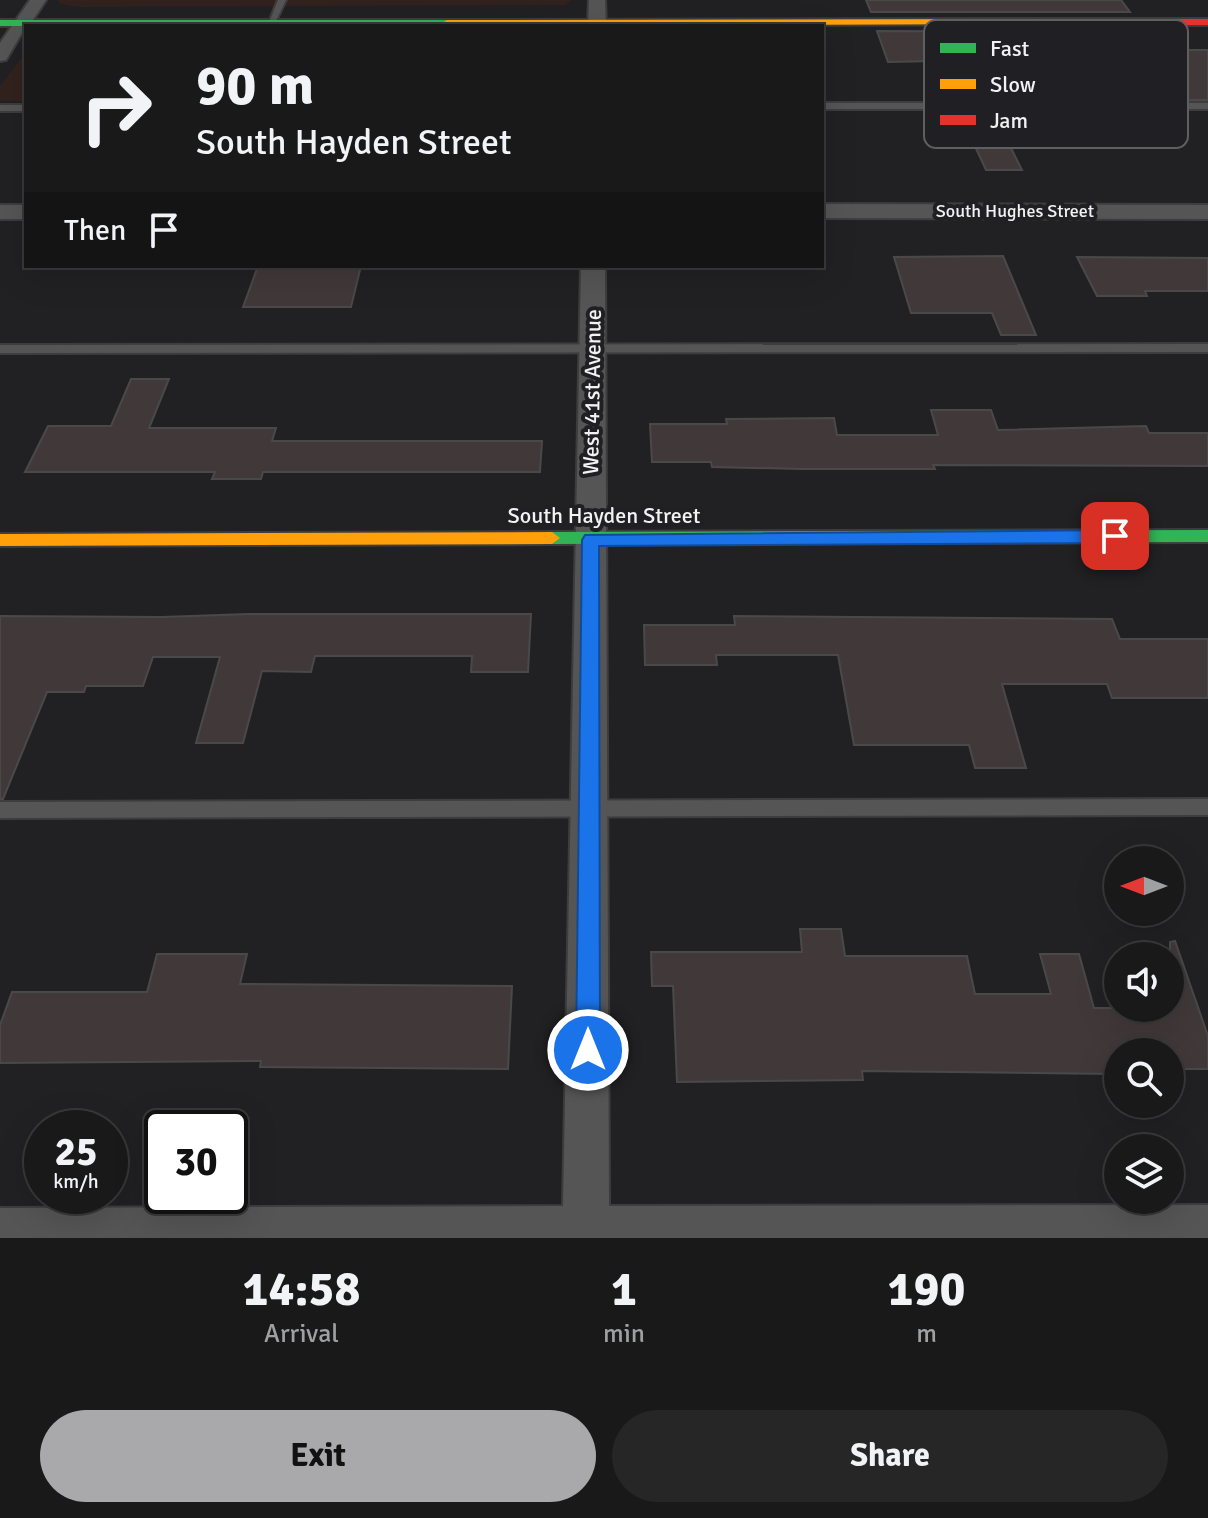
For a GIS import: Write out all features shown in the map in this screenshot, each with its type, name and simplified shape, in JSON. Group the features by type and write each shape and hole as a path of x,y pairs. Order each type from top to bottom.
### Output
{"main road":[{"path":"1188,22 1208,22"},
{"path":"0,23 924,23"},
{"name":"South Hayden Street","path":"0,540 1208,536"}],"street":[{"path":"0,56 38,0"},
{"path":"597,0 597,24"},
{"name":"South Hughes Street","path":"824,211 1208,212"},
{"path":"0,212 24,212"},
{"name":"West 41st Avenue","path":"586,1234 593,268"},
{"path":"0,1231 586,1234 1208,1228"}],"lane":[{"path":"271,23 282,0"},
{"path":"824,106 924,106"},
{"path":"0,108 24,108"},
{"path":"0,349 1208,348"},
{"path":"0,810 1208,807"}],"shaded area":[{"path":"58,0 572,0 566,5 77,7 60,4"},
{"path":"24,55 24,101 0,101 0,86"}],"building":[{"path":"866,0 1121,0 1130,12 871,12"},
{"path":"877,31 924,31 924,61 888,62"},
{"path":"1188,50 1208,50 1208,100 1188,100"},
{"path":"976,148 1011,148 1022,170 986,170"},
{"path":"1003,256 1036,335 1001,335 992,313 911,313 894,257"},
{"path":"1077,257 1208,258 1208,291 1145,291 1147,296 1097,296"},
{"path":"257,268 361,268 351,307 243,307"},
{"path":"131,379 169,379 149,428 276,428 272,441 542,441 540,472 263,472 261,479 212,479 215,472 25,472 48,426 111,426"},
{"path":"931,410 991,410 998,430 1146,426 1149,433 1208,433 1208,466 933,465 935,469 802,469 712,467 711,462 652,462 650,424 727,424 726,419 834,418 837,435 938,435"},
{"path":"531,614 528,672 471,672 472,656 315,656 311,672 262,671 243,743 196,743 220,657 153,657 143,686 86,686 84,692 47,692 3,799 0,799 0,616"},
{"path":"734,616 1112,619 1120,639 1208,639 1208,698 1112,698 1107,684 1002,684 1026,768 975,768 969,745 854,745 838,655 716,655 717,665 645,665 644,625 735,625"},
{"path":"800,929 841,929 845,956 967,956 975,994 1051,994 1040,954 1079,954 1094,1008 1104,1008 1104,1022 1184,1022 1184,967 1208,1036 1208,1069 1184,1069 1184,1038 1104,1038 1104,1074 862,1071 863,1080 677,1082 673,986 652,986 651,952 802,952"},
{"path":"157,954 247,954 240,984 512,986 508,1069 260,1067 261,1061 0,1063 0,1025 12,992 147,992"}],"traffic: fast":[{"path":"0,23 447,23"},
{"path":"552,538 1208,536"}],"traffic: slow":[{"path":"447,23 924,22"},
{"path":"0,540 552,538"}],"traffic: jam":[{"path":"1188,22 1208,22"}],"route":[{"path":"588,1050 591,540 1115,536"}]}
